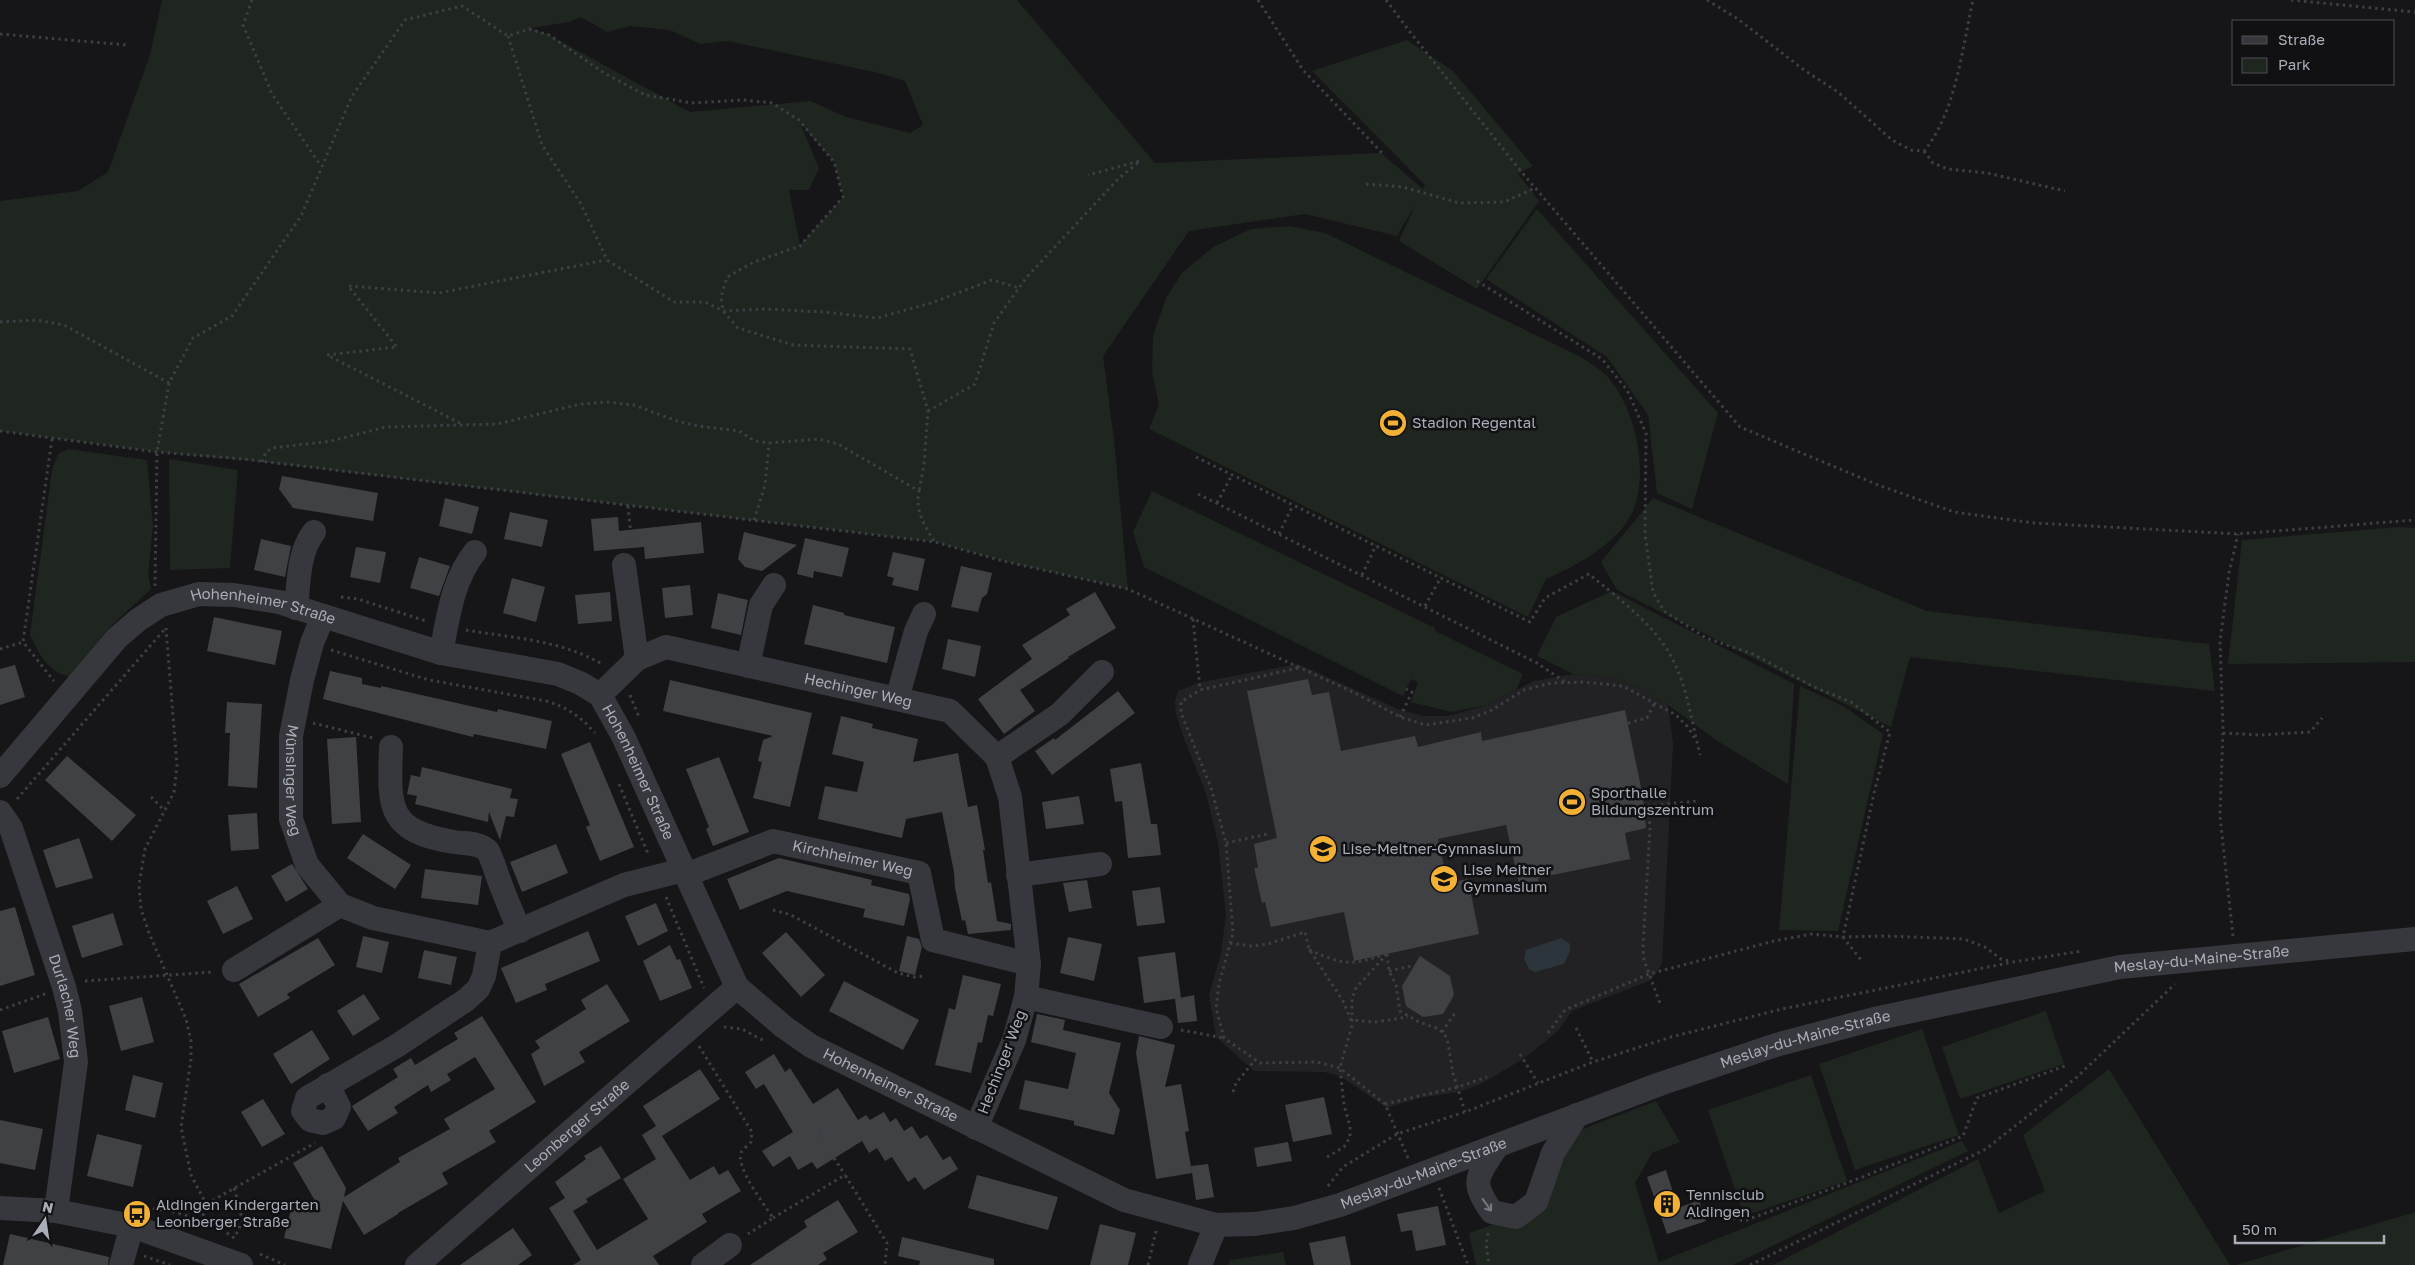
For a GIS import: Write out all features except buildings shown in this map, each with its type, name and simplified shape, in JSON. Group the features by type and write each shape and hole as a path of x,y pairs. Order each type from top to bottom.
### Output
{"street":[{"path":"296,608 303,552 307,541 314,532"},
{"path":"441,653 461,573 475,552"},
{"path":"624,565 629,667"},
{"path":"748,666 761,605 774,585"},
{"name":"Hohenheimer Straße","path":"0,776 117,638 138,620 161,605 199,594 256,598 296,608 328,606 441,653 558,674 580,683 600,695 624,736 684,873 737,987 784,1027 811,1046 1124,1200 1216,1225"},
{"name":"Münsinger Weg","path":"328,606 312,643 293,718 290,818 307,865 340,905 373,918 490,943"},
{"path":"897,700 916,631 924,614"},
{"name":"Hechinger Weg","path":"600,695 629,667 666,647 950,711 997,757 1010,797 1029,964 1026,996 1014,1040 976,1128"},
{"path":"997,757 1060,714 1102,672"},
{"path":"391,747 390,790 396,815 408,827 423,835 443,840 478,844 489,851 504,896 520,931"},
{"name":"Durlacher Weg","path":"1,813 11,828 64,987 70,1011 76,1062 56,1211"},
{"name":"Kirchheimer Weg","path":"684,873 773,841 919,873 933,940 1029,964"},
{"path":"1018,875 1100,864"},
{"path":"323,1123 310,1120 303,1111 307,1098 398,1045 466,1000 478,989 484,976 490,943 624,885 658,876 684,873"},
{"path":"234,970 340,905"},
{"name":"Meslay-du-Maine-Straße","path":"1216,1225 1255,1224 1309,1215 1432,1171 1578,1115 1776,1045 1874,1019 2120,967 2415,939"},
{"name":"Leonberger Straße","path":"417,1265 737,987"},
{"name":"Hechinger Weg","path":"1026,996 1161,1027"},
{"path":"1496,1146 1479,1174 1478,1193 1492,1212 1516,1216 1536,1202 1552,1153 1578,1115"},
{"path":"0,1208 56,1211 132,1226 245,1253"},
{"path":"1200,1265 1216,1225"},
{"path":"121,1265 132,1226"},
{"path":"703,1265 730,1246"}],"path":[{"path":"252,0 243,25 246,34 272,94 322,166"},
{"path":"1258,0 1303,70 1382,153"},
{"path":"1386,0 1535,188 1740,426 1878,485 1954,512 2034,523 2238,534 2415,520"},
{"path":"1707,0 1738,19 1804,70 1838,92 1892,140 1911,150 1924,150"},
{"path":"1924,150 1937,134 1947,111 1973,0"},
{"path":"2291,0 2415,12"},
{"path":"206,1204 191,1175 181,1127 191,1059 191,1041 186,1019 166,975 141,909 139,885 145,849 174,792 177,766 166,629 161,605 155,591 157,452 169,382 193,338 232,316 301,216 352,96 405,20 462,6 508,36 542,145 581,204 607,260 674,302 705,302 723,311 738,328 793,345 910,349 928,411 924,464 917,501 920,516 935,542"},
{"path":"508,36 530,29 549,35 604,73 645,95 692,103 743,100 772,103 799,120 834,162 843,197 800,246 754,262 727,276 721,297 723,311"},
{"path":"0,34 127,45"},
{"path":"1924,150 1933,164 1948,170 1987,173 2065,191"},
{"path":"928,411 975,384 994,323 1019,288 1068,233 1140,160 1088,175"},
{"path":"1366,184 1403,187 1459,203 1504,202 1535,188"},
{"path":"461,424 327,354 397,347 348,286 439,293 607,260"},
{"path":"723,311 765,309 825,312 877,318 939,300 992,280 1019,288"},
{"path":"1477,281 1602,359 1627,390 1646,433 1645,534 1653,592 1664,611 1706,638 1753,654 1814,687 1851,702 1890,732 1874,793 1843,937"},
{"path":"0,322 36,320 64,325 169,382"},
{"path":"262,462 266,452 272,448 331,441 386,427 497,424 581,404 606,402 634,405 676,421 698,426 739,431 755,442 769,443 819,439 838,444 919,491"},
{"path":"0,431 157,452 262,462 935,542 1003,561 1128,589 1400,717 1426,726 1454,722 1490,711 1524,690 1551,683 1583,682 1623,686 1655,702 1682,721 1697,742"},
{"path":"52,439 24,642 67,696"},
{"path":"754,520 766,479 769,443"},
{"path":"1196,457 1530,622 1544,598 1589,574 1623,602 1644,623 1672,658 1688,701 1700,755"},
{"path":"1217,503 1232,475"},
{"path":"1198,494 1426,606 1537,663 1566,682"},
{"path":"1279,534 1293,505"},
{"path":"624,565 632,555 628,506"},
{"path":"2235,955 2228,907 2220,816 2223,733 2220,641 2229,573 2238,534"},
{"path":"1362,575 1376,545"},
{"path":"1426,606 1441,577"},
{"path":"328,606 358,599 446,627 563,646 629,667 643,726"},
{"path":"1193,618 1200,690"},
{"path":"1,813 166,629"},
{"path":"0,649 24,642"},
{"path":"312,643 353,658 429,680 546,700 562,705 586,723 599,739"},
{"path":"1224,1038 1216,1008 1219,984 1233,933 1226,843 1211,788 1181,713 1181,702 1200,690 1299,668"},
{"path":"1400,717 1412,692 1406,689"},
{"path":"1628,723 1647,718 1655,702"},
{"path":"293,718 383,741 391,747"},
{"path":"2223,733 2260,735 2310,732 2322,718"},
{"path":"618,782 712,1007"},
{"path":"150,797 165,811"},
{"path":"1661,1006 1649,974 1642,946 1650,828 1646,806 1697,801"},
{"path":"1226,843 1268,834"},
{"path":"773,910 791,915 898,974 914,977 926,976"},
{"path":"1230,943 1251,946 1268,944 1305,932 1309,949 1343,1001 1351,1020"},
{"path":"1326,1188 1343,1167 1397,1134 1465,1112 1593,1062 1672,1037 1782,1008 2013,962 2001,959 1985,947 1964,939 1887,936 1843,937 1812,934 1774,941 1649,974 1565,1010 1548,1033"},
{"path":"1843,937 1862,960"},
{"path":"1309,949 1336,961 1352,964 1387,954"},
{"path":"1387,954 1389,971 1396,985 1400,1011 1408,1017 1442,1032 1448,1043 1465,1112"},
{"path":"1327,1157 1344,1147 1350,1138 1350,1126 1344,1105 1340,1068 1347,1044 1352,999 1356,988 1387,954"},
{"path":"1750,1265 1986,1149 2077,1077 2187,972 2186,960"},
{"path":"1389,971 1411,966"},
{"path":"0,1010 88,980 234,970"},
{"path":"1442,1032 1455,1013"},
{"path":"1351,1020 1375,1022 1408,1017"},
{"path":"1161,1027 1224,1038 1260,1063 1317,1062 1340,1068 1385,1104 1397,1134"},
{"path":"1576,1028 1593,1062"},
{"path":"695,1039 752,1132 751,1142 742,1151 740,1160 743,1170 773,1218"},
{"path":"1520,1054 1538,1083"},
{"path":"1233,1092 1236,1084 1255,1060"},
{"path":"1715,1212 1744,1221 1860,1178 1963,1136 1977,1098 2065,1066"},
{"path":"1385,1104 1458,1087 1488,1077"},
{"path":"285,1265 245,1253 234,1237 226,1231 200,1222 206,1204 321,1139 323,1123"},
{"path":"819,1133 824,1141"},
{"path":"834,1158 887,1243 885,1265"},
{"path":"1432,1171 1468,1265"},
{"path":"730,1246 845,1175"},
{"path":"234,1188 242,1214 241,1224 234,1237"},
{"path":"1489,1265 1486,1244 1492,1212"},
{"path":"1148,1265 1157,1231"}],"shaded area":[{"name":"Lise Meitner Gymnasium","path":"1298,664 1398,709 1424,716 1448,716 1487,705 1534,681 1573,674 1612,677 1641,689 1668,705 1673,743 1662,964 1651,980 1572,1011 1558,1031 1523,1059 1481,1084 1459,1092 1419,1098 1387,1108 1340,1076 1324,1072 1254,1071 1216,1037 1209,995 1221,953 1226,915 1218,843 1206,793 1184,739 1176,714 1175,701 1178,691 1201,682"},
{"path":"1561,938 1570,944 1570,951 1564,964 1535,972 1529,969 1524,959 1526,950"}],"green space":[{"path":"162,0 1017,0 1155,163 1381,153 1423,189 1425,185 1312,71 1407,40 1453,71 1533,166 1518,174 1539,201 1477,289 1399,241 1415,205 1397,236 1305,214 1189,231 1103,356 1114,439 1128,589 1003,561 935,542 262,462 157,452 0,431 0,201 78,191 108,172 150,55","holes":["581,17 607,32 630,26 670,30 700,44 728,41 879,73 905,81 923,125 910,133 846,117 810,101 690,112 549,35 531,28 569,22","800,123 834,162 843,197 800,245 789,190 809,190 819,168"]},
{"path":"1537,209 1718,413 1692,509 1657,493 1648,415 1607,357 1486,279"},
{"name":"Stadion Regental","path":"1289,226 1325,233 1581,357 1603,372 1617,389 1626,406 1638,446 1639,487 1635,506 1627,522 1619,532 1601,548 1590,556 1546,579 1528,617 1149,429 1159,405 1152,372 1153,336 1166,298 1182,273 1213,247 1251,229"},
{"path":"68,449 147,460 153,526 148,574 151,589 110,627 70,676 63,675 50,667 40,655 30,635 52,470 58,454"},
{"path":"169,459 238,470 230,568 170,570"},
{"path":"1152,491 1435,628 1435,631 1523,674 1516,690 1487,705 1451,712 1411,702 1418,682 1411,679 1403,696 1144,567 1133,532"},
{"path":"1653,498 1927,611 2209,644 2215,691 1910,657 1891,727 1617,590 1601,562"},
{"path":"2399,527 2415,528 2415,662 2228,664 2242,540"},
{"path":"1612,591 1794,684 1788,784 1719,742 1668,705 1641,689 1612,677 1573,674 1537,656 1556,617"},
{"path":"1800,686 1845,707 1883,734 1838,931 1779,930"},
{"path":"2046,1011 2064,1064 1960,1099 1942,1047"},
{"path":"1922,1029 1959,1135 1855,1170 1819,1064"},
{"path":"2109,1069 2230,1265 1773,1265 1978,1159 1999,1213 2045,1191 2023,1135"},
{"path":"1811,1075 1847,1181 1744,1216 1708,1110"},
{"path":"1656,1101 1680,1142 1652,1153 1635,1183 1659,1262 1962,1141 1968,1151 1733,1265 1476,1265 1469,1233 1544,1206 1575,1132"},
{"path":"2415,1212 2415,1265 2236,1265"},
{"path":"1283,1252 1286,1265 1228,1265 1230,1260"}],"place":[{"name":"Stadion Regental","path":"1393,423"},
{"name":"Sporthalle Bildungszentrum","path":"1572,802"},
{"name":"Lise-Meitner-Gymnasium","path":"1323,849"},
{"name":"Lise Meitner Gymnasium","path":"1444,879"},
{"name":"Tennisclub Aldingen","path":"1667,1204"},
{"name":"Aldingen Kindergarten Leonberger Straße","path":"137,1214"}]}
